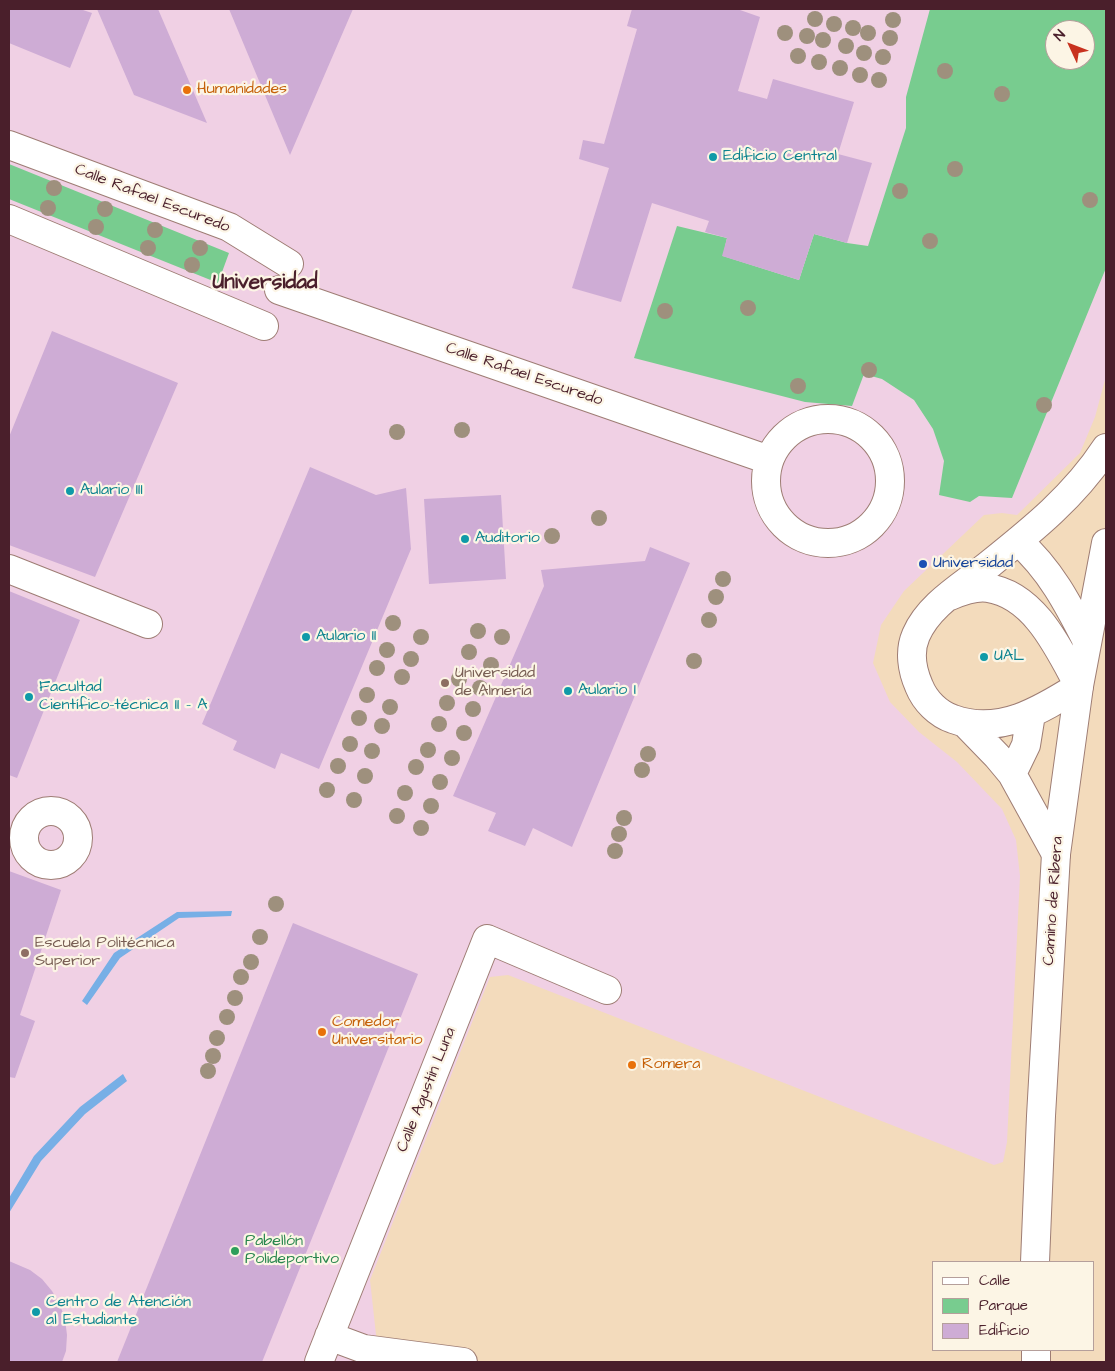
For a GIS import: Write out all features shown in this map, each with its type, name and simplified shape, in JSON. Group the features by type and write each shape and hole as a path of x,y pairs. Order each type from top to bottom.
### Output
{"street":[{"name":"Calle Rafael Escuredo","path":"9,145 229,227 289,264"},
{"path":"9,219 264,326"},
{"name":"Calle Rafael Escuredo","path":"279,290 769,460"},
{"path":"825,418 849,421 870,434 884,453 891,476 887,501 875,522 860,534 842,542 823,543 804,539 789,530 777,517 768,499 765,480 769,460 777,444 790,431 807,422 825,418"},
{"path":"950,596 967,589 987,588 1004,593 1020,602 1036,617 1052,637 1079,686 1031,714 1002,724 983,726 965,724 947,717 932,706 921,691 914,674 912,655 915,637 923,620 935,606 950,596 1057,508 1080,484 1106,448"},
{"path":"1018,540 1047,571 1087,641"},
{"name":"Camino de Ribera","path":"1035,1261 1043,1077 1056,854 1079,686 1106,543"},
{"path":"9,569 148,624"},
{"path":"1012,774 1026,745 1031,714"},
{"path":"965,724 998,756 1012,774 1056,854"},
{"name":"Calle Agustín Luna","path":"319,1362 487,939 607,990"},
{"path":"329,1336 364,1349 463,1362"}],"shaded area":[{"name":"Universidad de Almería","path":"9,9 1106,9 1106,376 1095,417 1080,453 1017,515 1002,513 984,515 904,591 881,625 873,663 890,702 919,732 957,762 1002,809 1016,840 1020,876 1007,1142 1003,1162 994,1165 508,975 490,977 370,1280 379,1362 9,1362"}],"green space":[{"path":"930,9 1106,9 1106,268 1012,498 979,496 970,502 939,495 944,461 933,429 914,400 882,379 864,374 852,406 805,402 634,358 677,226 727,238 723,256 799,280 814,234 847,243 868,246 906,128 906,97"},
{"path":"9,164 229,253 218,283 9,199"}],"water":[{"path":"232,911 231,916 179,918 120,958 87,1005 82,1001 114,953 177,912"},
{"path":"123,1074 127,1081 85,1114 41,1161 9,1213 9,1198 34,1156 80,1107"}],"building":[{"path":"9,9 80,9 92,13 70,68 9,43"},
{"path":"97,9 158,9 207,123 134,95"},
{"path":"229,9 353,9 290,155"},
{"name":"Edificio Central","path":"632,9 741,9 760,17 738,91 767,99 773,79 854,102 838,154 872,163 847,243 814,234 799,280 722,256 727,238 705,232 709,221 652,203 621,302 572,288 609,168 579,159 583,140 604,144 637,29 627,26"},
{"name":"Aulario III","path":"52,331 178,383 95,577 9,545 9,437"},
{"name":"Aulario II","path":"310,467 376,495 406,488 411,549 319,769 281,753 275,769 233,750 237,741 202,724"},
{"name":"Auditorio","path":"501,495 506,579 429,584 424,499"},
{"name":"Aulario I","path":"650,547 690,563 572,847 533,828 525,846 488,831 496,813 453,796 544,586 541,570 645,561"},
{"name":"Facultad Científico-técnica II - A","path":"9,591 80,620 17,778 9,775"},
{"name":"Escuela Politécnica Superior","path":"9,871 61,890 20,1015 35,1021 15,1078 9,1077"},
{"path":"293,923 418,974 352,1139 262,1362 117,1362"},
{"name":"Centro de Atención al Estudiante","path":"9,1261 30,1270 42,1279 60,1305 65,1319 67,1335 66,1351 62,1362 9,1362"}],"place":[{"name":"Humanidades","path":"187,90"},
{"name":"Edificio Central","path":"713,157"},
{"name":"Aulario III","path":"70,491"},
{"name":"Auditorio","path":"465,539"},
{"name":"Universidad","path":"923,564"},
{"name":"Aulario II","path":"306,637"},
{"name":"UAL","path":"984,657"},
{"name":"Universidad de Almería","path":"445,683"},
{"name":"Aulario I","path":"568,691"},
{"name":"Facultad Científico-técnica II - A","path":"29,697"},
{"name":"Escuela Politécnica Superior","path":"25,953"},
{"name":"Comedor Universitario","path":"322,1032"},
{"name":"Romera","path":"632,1065"},
{"name":"Pabellón Polideportivo","path":"235,1251"},
{"name":"Centro de Atención al Estudiante","path":"36,1312"}],"district":[{"name":"Universidad","path":"265,284"}]}
